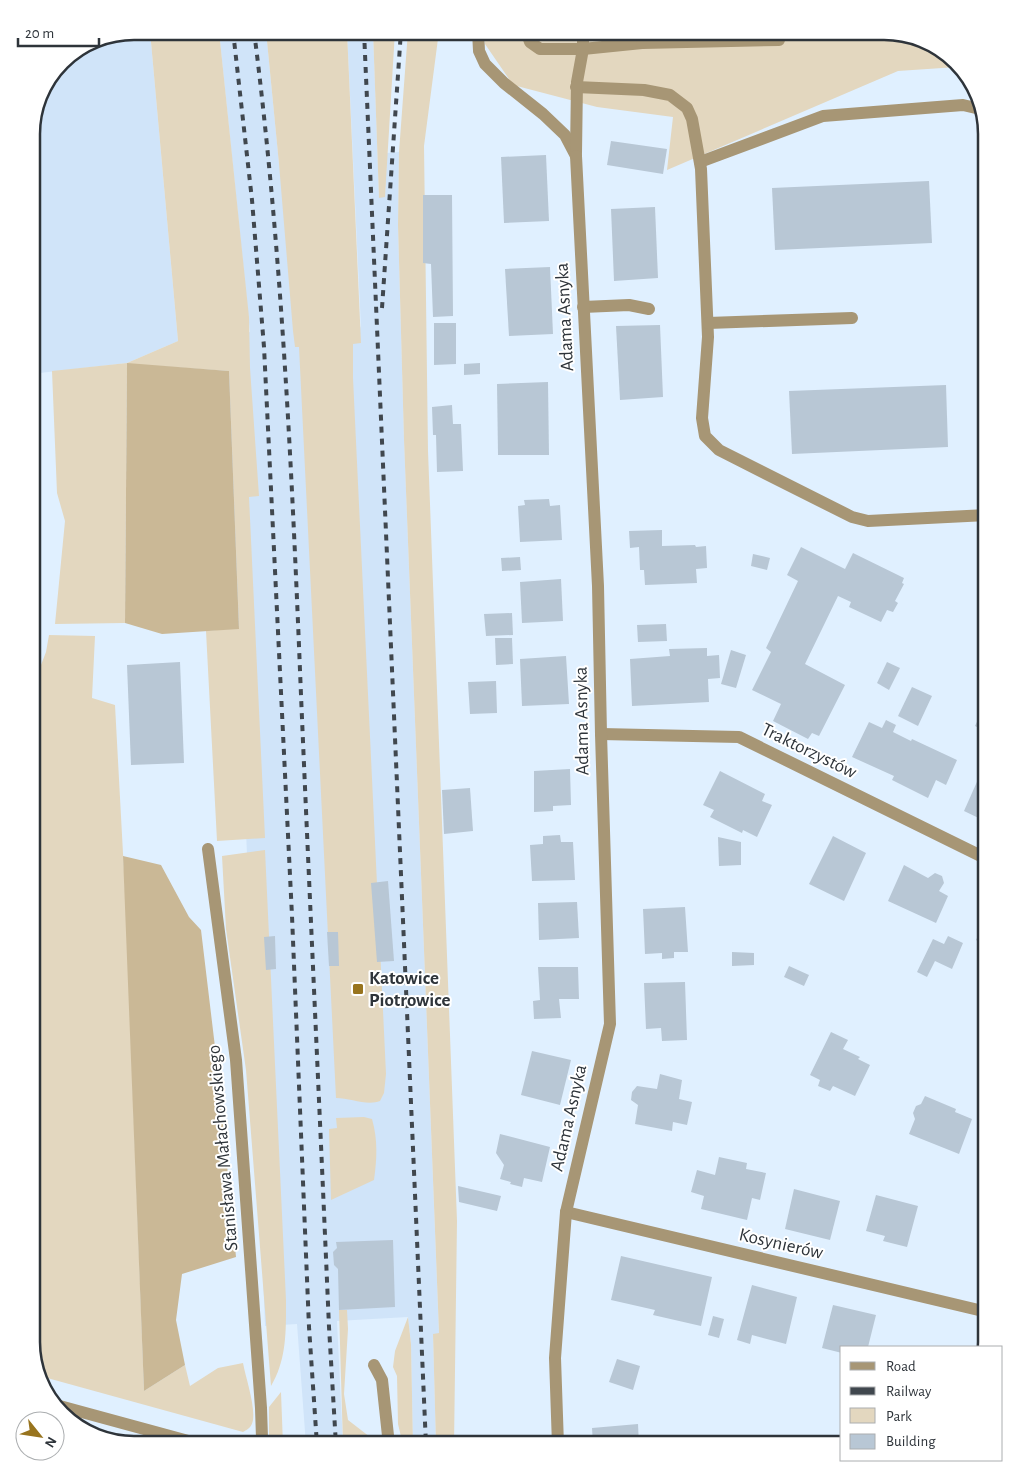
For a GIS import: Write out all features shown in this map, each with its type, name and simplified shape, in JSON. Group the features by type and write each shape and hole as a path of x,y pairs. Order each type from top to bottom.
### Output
{"street":[{"name":"Adama Asnyka","path":"478,40 479,51 485,64 504,83 543,114 565,135 576,156 598,586 610,1024 566,1212 555,1358 558,1436"},
{"path":"529,40 540,48 583,49 627,40"},
{"path":"576,156 576,87 583,40"},
{"path":"576,87 644,90 670,95 688,108 700,162 708,323 702,418 705,436 719,450 852,517 868,521 978,515"},
{"path":"700,162 823,116 963,105 974,108"},
{"path":"583,307 629,304 649,309"},
{"path":"708,323 852,318"},
{"name":"Traktorzystów","path":"601,734 738,737 978,855"},
{"name":"Stanisława Małachowskiego","path":"208,849 236,1060 262,1436"},
{"name":"Kosynierów","path":"566,1212 978,1310"},
{"path":"374,1365 382,1380 388,1436"},
{"path":"66,1408 170,1436"}],"shaded area":[{"path":"128,40 151,40 178,341 127,363 40,373 40,128 47,98 59,77 72,63 92,50 104,45"},
{"path":"220,40 267,40 279,164 361,328 347,40 373,40 379,197 385,197 387,153 399,152 398,225 404,440 439,1334 433,1334 436,1436 413,1436 411,1344 408,1317 337,1321 343,1436 305,1436 297,1324 265,1326 227,333 250,332"},
{"path":"127,363 229,371 239,629 162,634 125,623"},
{"path":"123,856 161,865 189,917 201,930 218,1072 236,1257 182,1274 176,1320 185,1365 144,1391"}],"green space":[{"path":"151,40 220,40 249,317 250,368 259,496 249,497 265,838 217,841 206,631 239,628 229,371 127,364 125,623 55,624 65,521 57,493 52,371 127,363 178,341"},
{"path":"267,40 347,40 361,343 353,344 353,378 386,1074 384,1093 380,1101 375,1102 336,1098 299,347 295,347 293,331"},
{"path":"373,40 394,40 385,197 379,198"},
{"path":"407,40 438,40 424,146 428,451 457,1221 454,1436 436,1436 433,1334 439,1333 404,440 398,225 399,152"},
{"path":"485,40 890,40 920,47 951,67 898,71 667,170 673,117 597,107 513,85 485,44"},
{"path":"49,635 95,636 92,698 115,705 126,909 144,1391 185,1365 190,1386 218,1368 243,1363 252,1399 253,1420 251,1426 243,1432 47,1378 43,1366 40,1342 40,668 46,652"},
{"path":"265,850 286,1300 283,1355 271,1386 246,1070 226,929 222,856"},
{"path":"364,1117 372,1119 375,1134 374,1180 331,1200 329,1129 337,1128 336,1118"},
{"path":"339,1310 347,1310 348,1329 344,1394 348,1420 369,1436 343,1436"},
{"path":"408,1317 411,1344 413,1436 401,1436 398,1424 397,1376 393,1367 395,1351"},
{"path":"281,1392 283,1436 269,1436 269,1407"}],"building":[{"path":"611,141 667,149 663,174 607,165"},
{"path":"546,155 549,221 504,223 501,157"},
{"path":"929,181 932,243 775,250 772,188"},
{"path":"423,195 452,195 453,316 433,317 431,264 423,263"},
{"path":"655,207 658,278 614,281 611,209"},
{"path":"550,267 553,334 509,336 505,269"},
{"path":"434,323 456,323 456,364 434,365"},
{"path":"660,325 663,397 620,400 616,326"},
{"path":"480,363 480,374 464,375 464,364"},
{"path":"548,382 549,455 498,455 497,384"},
{"path":"946,385 948,447 792,454 789,391"},
{"path":"452,405 453,424 461,424 463,471 437,472 436,435 433,435 432,407"},
{"path":"549,499 550,506 560,505 562,540 520,542 518,506 525,505 524,500"},
{"path":"662,530 662,546 706,546 707,568 696,569 697,583 645,585 644,570 640,570 639,547 630,548 629,531"},
{"path":"801,547 845,569 853,553 904,578 902,583 904,584 895,601 898,603 893,612 887,610 881,622 849,607 851,602 838,596 805,664 845,685 819,736 812,733 808,739 773,721 781,704 752,690 771,652 766,648 798,581 787,575"},
{"path":"753,554 770,558 767,570 751,566"},
{"path":"520,557 521,570 502,571 501,558"},
{"path":"561,579 563,621 522,623 520,582"},
{"path":"512,613 513,635 486,636 484,614"},
{"path":"666,624 667,641 638,642 637,625"},
{"path":"495,638 512,638 513,664 496,665"},
{"path":"707,648 707,656 719,655 720,678 708,679 709,702 632,706 630,659 670,656 669,649"},
{"path":"731,650 746,655 736,688 721,684"},
{"path":"566,656 569,704 522,706 520,659"},
{"path":"180,662 184,763 131,765 127,665"},
{"path":"887,662 900,668 889,690 877,683"},
{"path":"496,681 497,713 470,714 468,682"},
{"path":"912,687 932,696 918,726 898,716"},
{"path":"886,720 896,725 893,732 957,760 946,785 936,780 928,798 892,780 894,776 852,757 869,722 882,728"},
{"path":"570,769 571,805 553,806 553,811 534,812 534,771"},
{"path":"720,771 765,794 762,801 772,805 757,837 743,830 742,833 710,817 714,810 703,805"},
{"path":"978,780 978,818 964,811"},
{"path":"470,788 473,831 444,834 442,790"},
{"path":"560,835 561,842 573,842 575,880 532,881 530,845 543,844 543,836"},
{"path":"833,836 866,853 844,901 809,884"},
{"path":"718,837 741,842 741,865 719,866"},
{"path":"904,865 928,878 935,873 942,876 944,883 939,891 948,896 936,923 888,901"},
{"path":"388,881 394,961 377,962 371,883"},
{"path":"577,902 579,938 539,940 538,903"},
{"path":"685,907 688,952 674,952 674,958 662,959 662,953 645,954 643,909"},
{"path":"327,932 338,932 339,966 329,966"},
{"path":"275,936 276,969 266,970 264,937"},
{"path":"948,936 963,943 952,969 935,961 927,977 917,972 933,939 944,944"},
{"path":"732,952 754,953 754,965 732,966"},
{"path":"789,966 809,975 804,986 784,977"},
{"path":"538,967 578,967 579,999 559,999 561,1018 534,1019 533,1001 540,1000"},
{"path":"685,982 687,1040 662,1041 661,1028 646,1029 644,983"},
{"path":"831,1032 848,1040 843,1049 860,1057 858,1059 870,1065 855,1096 833,1086 830,1091 818,1086 820,1080 810,1075"},
{"path":"532,1051 571,1060 560,1105 521,1095"},
{"path":"660,1074 682,1080 679,1099 692,1102 687,1125 673,1122 672,1131 635,1124 638,1105 631,1100 632,1092 637,1086 657,1089"},
{"path":"925,1096 956,1109 955,1112 972,1119 959,1154 909,1134 915,1119 913,1113 916,1106 921,1104"},
{"path":"500,1134 550,1147 542,1182 524,1178 522,1187 500,1179 504,1165 496,1153"},
{"path":"719,1157 747,1163 746,1169 766,1173 760,1200 752,1198 747,1220 701,1209 704,1196 691,1192 697,1170 715,1175"},
{"path":"458,1186 501,1196 497,1211 459,1202"},
{"path":"794,1189 840,1201 830,1240 785,1229"},
{"path":"876,1195 918,1206 907,1247 883,1241 885,1236 866,1231"},
{"path":"393,1240 395,1307 339,1310 338,1269 334,1265 333,1252 337,1248 336,1242"},
{"path":"621,1256 712,1277 701,1326 653,1315 655,1310 611,1300"},
{"path":"752,1285 797,1297 786,1344 752,1335 750,1344 737,1340"},
{"path":"833,1305 876,1315 868,1346 840,1346 840,1352 822,1348"},
{"path":"713,1316 724,1319 719,1338 708,1335"},
{"path":"617,1359 640,1366 633,1390 609,1382"},
{"path":"638,1424 639,1436 592,1436 592,1428"}],"railway":[{"path":"234,40 252,200 264,347 292,916 309,1327 316,1436"},
{"path":"255,40 272,196 290,445 335,1436"},
{"path":"364,40 426,1436"},
{"path":"382,308 400,40"}],"place":[{"name":"Katowice Piotrowice","path":"358,989"}]}
